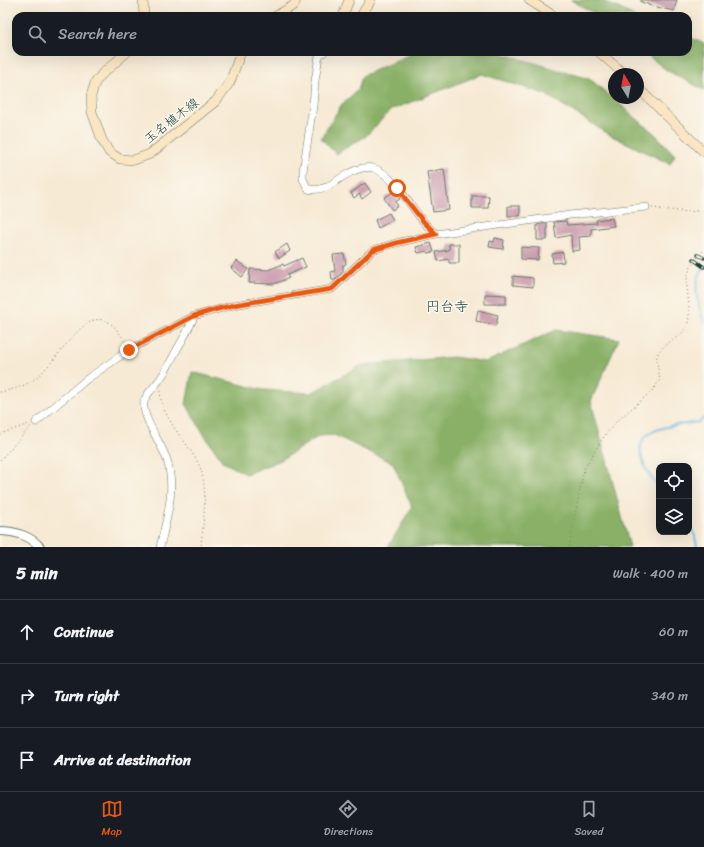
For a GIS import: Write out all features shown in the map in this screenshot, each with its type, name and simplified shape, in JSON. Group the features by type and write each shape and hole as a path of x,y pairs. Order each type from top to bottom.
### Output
{"main road":[{"path":"143,0 144,12"},
{"path":"283,12 294,5 296,0"},
{"path":"344,12 349,0"},
{"path":"364,12 371,0"},
{"path":"528,0 548,12"},
{"name":"玉名植木線","path":"122,56 102,74 95,83 91,96 92,112 102,140 109,152 120,159 134,160 150,154 216,101 230,82 240,56"},
{"path":"603,56 617,68"},
{"path":"644,94 704,152"}],"street":[{"path":"319,56 303,171 303,179 308,188 315,190 324,188 340,180 354,170 374,168 385,174 423,221 436,234"},
{"path":"36,422 88,380 129,350 194,316 234,305 332,289 373,250 436,234 570,215 646,207"},
{"path":"160,547 171,501 171,485 167,460 146,416 143,403 165,373 189,329 194,316"},
{"path":"0,531 10,531 35,541 40,547"}],"path":[{"path":"646,207 688,212 704,210"},
{"path":"569,547 584,469 602,439 616,422 652,391 660,380 657,356 661,348 679,338 686,328 688,316 687,278 690,269 704,250"},
{"path":"0,392 16,389 32,381 45,370 79,331 87,324 95,320 102,320 113,325 120,333 129,350"},
{"path":"159,381 160,398 163,408 187,445 201,471 204,503 201,547"},
{"path":"0,434 36,422"},
{"path":"0,460 36,422"}],"green space":[{"path":"571,0 601,0 626,12 592,12"},
{"path":"692,38 704,43 704,90 668,71 648,56 692,56"},
{"path":"406,56 511,56 590,79 608,94 608,104 619,104 656,135 675,155 670,164 610,135 545,94 482,74 391,110 366,136 336,154 321,138 342,104 358,90 362,76"},
{"path":"556,330 619,339 591,401 630,547 388,547 412,507 393,463 334,435 319,436 281,460 246,474 223,462 186,404 192,372 263,390 311,393 362,365 454,357 486,362"}],"building":[{"path":"641,0 677,0 674,11 648,5 641,2"},
{"path":"444,169 449,210 433,212 427,172"},
{"path":"365,183 371,192 362,199 359,194 354,198 351,193"},
{"path":"394,191 400,199 395,202 398,206 392,210 384,198"},
{"path":"472,196 489,196 488,208 472,208"},
{"path":"508,206 520,206 520,216 508,216"},
{"path":"389,213 393,220 378,228 375,220"},
{"path":"612,218 614,226 591,229 591,236 579,237 580,250 572,251 571,235 556,238 554,222 566,221 567,225 597,223 596,220"},
{"path":"547,223 547,240 537,240 537,225"},
{"path":"495,238 504,240 503,249 489,247 490,241 494,242"},
{"path":"431,243 434,252 428,253 427,251 418,253 416,247"},
{"path":"287,244 290,251 279,258 275,252"},
{"path":"449,244 459,244 459,263 449,263 449,259 438,261 436,252 449,250"},
{"path":"521,247 539,248 538,260 521,259"},
{"path":"563,252 564,262 553,263 552,254"},
{"path":"344,254 346,264 343,265 343,271 335,280 332,280 331,272 335,271 333,255"},
{"path":"302,258 306,267 287,275 289,278 274,284 249,283 250,269 268,270 283,264 284,266"},
{"path":"237,261 248,269 242,277 231,268"},
{"path":"513,276 533,278 533,287 513,285"},
{"path":"485,294 506,295 506,304 485,304"},
{"path":"478,310 498,315 496,325 476,321"}],"waterway":[{"path":"704,268 697,281 698,302 704,322"},
{"path":"656,483 642,460 641,445 644,439 650,433 655,431 673,426 699,422 704,418"},
{"path":"692,530 697,547"}],"railway":[{"path":"698,255 704,258"},
{"path":"693,259 704,267"}],"district":[{"name":"円台寺","path":"447,306"}],"route":[{"path":"129,350 194,316 234,305 332,289 373,250 436,234 423,221 397,188"}]}
